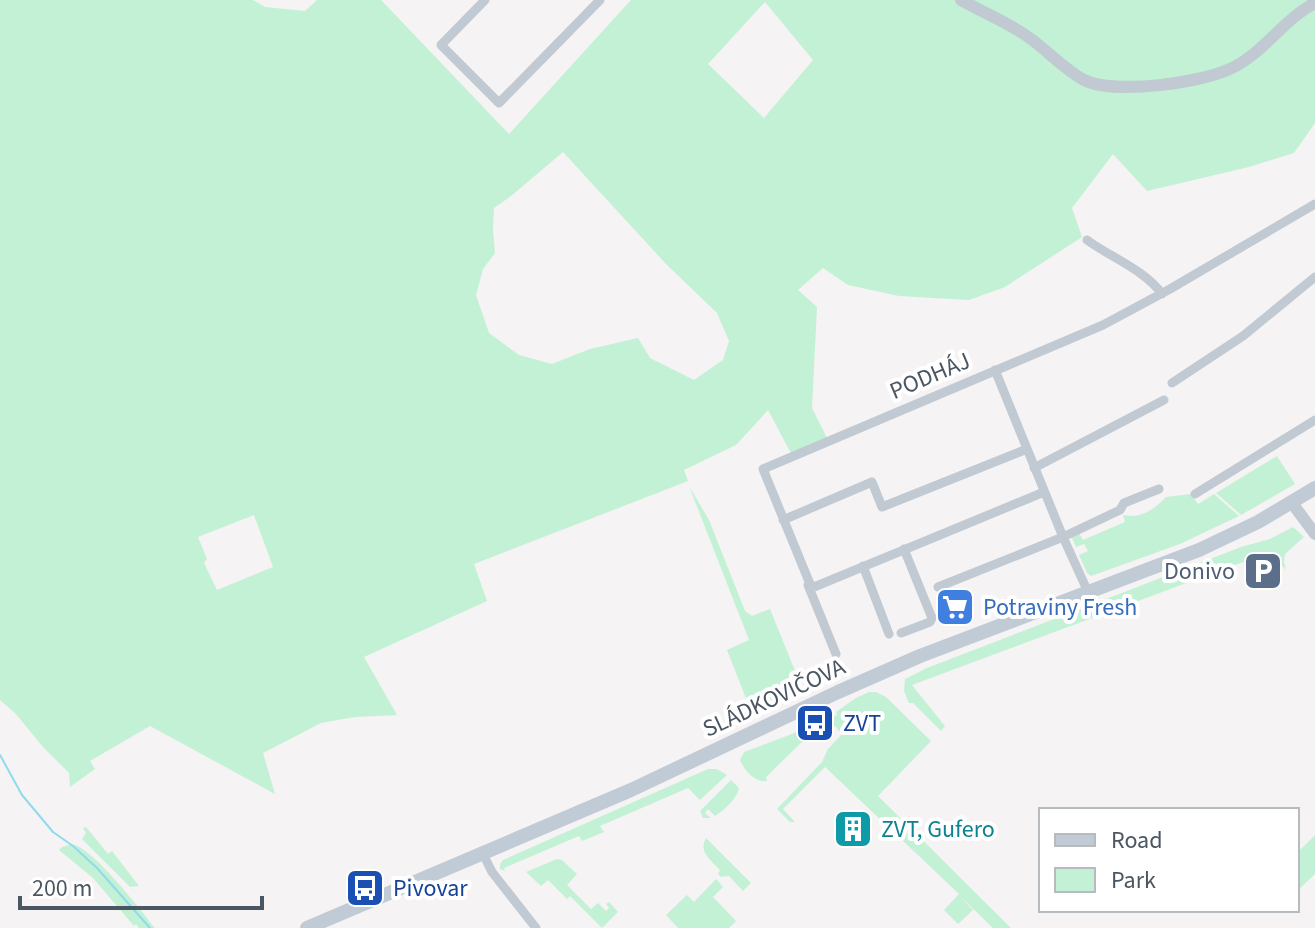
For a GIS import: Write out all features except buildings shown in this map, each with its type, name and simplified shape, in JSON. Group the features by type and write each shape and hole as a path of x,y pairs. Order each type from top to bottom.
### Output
{"main road":[{"name":"SLÁDKOVIČOVA","path":"307,928 631,790 885,671 1199,550 1315,488"}],"street":[{"path":"485,0 441,45 499,103 600,0"},
{"path":"961,0 1030,38 1086,81 1136,86 1210,78 1234,67 1255,53 1293,17 1315,3"},
{"name":"PODHÁJ","path":"1044,492 814,587 810,584 763,469 1103,325 1314,208"},
{"path":"1087,240 1145,277 1162,294"},
{"path":"1172,383 1243,336 1315,277"},
{"path":"995,370 1088,592"},
{"path":"1034,468 1164,400"},
{"path":"1195,494 1315,420"},
{"path":"783,520 872,482 882,507 1027,449"},
{"path":"938,587 1063,537 1120,510 1124,503 1159,489"},
{"path":"1292,503 1315,534"},
{"path":"901,633 930,622 932,618 904,549"},
{"path":"863,566 889,634"},
{"name":"SLÁDKOVIČOVA","path":"808,585 836,654"},
{"path":"483,854 492,872 536,928"}],"green space":[{"path":"0,0 253,0 265,7 305,11 317,0 381,0 509,134 631,0 1315,0 1315,123 1294,153 1147,191 1113,154 1072,208 1082,237 1005,287 969,300 899,296 848,285 823,268 798,290 817,307 812,408 827,438 792,455 768,410 736,445 684,470 688,481 474,564 487,601 364,657 397,715 355,717 321,723 263,753 275,794 150,726 90,761 95,769 70,787 69,773 0,700","holes":["765,2 813,60 764,118 708,64","563,152 666,264 717,313 729,341 723,360 694,380 650,358 638,338 590,349 552,364 519,355 489,333 476,295 483,269 495,253 494,208","254,515 273,567 217,590 204,563 207,559 198,537"]},
{"path":"1277,456 1295,484 1241,515 1216,493"},
{"path":"689,486 709,520 745,611 752,616 770,609 804,693 753,716 727,650 749,640"},
{"path":"1191,494 1198,504 1214,494 1239,516 1180,544 1091,576 1087,573 1079,555 1088,551 1084,544 1076,547 1073,535 1079,533 1083,540 1125,522 1123,515 1141,514 1166,497"},
{"path":"1293,527 1304,537 1285,554 1286,570 1270,552 912,685 945,726 941,731 913,703 909,703 904,691 905,679 927,668 1241,547 1270,539"},
{"path":"869,692 886,697 931,741 878,796 1011,928 993,928 960,896 973,910 958,924 944,910 959,894 825,767 783,809 795,822 790,822 777,809 822,762 828,749 842,734 835,726 821,729 822,724"},
{"path":"811,724 813,727 818,724 817,733 813,731 766,777 767,781 754,778 744,768 740,760 744,752"},
{"path":"708,769 717,769 727,775 700,800 688,788 600,826 604,832 582,841 579,836 504,868 505,871 500,869 503,860"},
{"path":"731,780 739,788 733,800 715,816 708,809 705,813 711,818 703,818 700,811"},
{"path":"86,827 108,854 112,851 139,886 130,887 82,839 86,833 83,828"},
{"path":"1315,835 1315,874 1299,889 1299,851"},
{"path":"706,838 751,883 743,891 729,876 721,877 718,874 720,870 705,852"},
{"path":"72,844 104,868 155,928 134,926 93,878 59,850"},
{"path":"557,859 577,874 567,885 591,909 598,903 606,911 609,902 618,912 602,928 570,896 567,899 548,880 541,886 526,872"},
{"path":"716,879 723,887 713,897 736,921 729,928 678,928 666,915 687,895 694,902"}],"waterway":[{"path":"0,755 22,795 53,832 97,868 150,928"}],"place":[{"name":"Donivo","path":"1263,571"},
{"name":"Potraviny Fresh","path":"955,607"},
{"name":"ZVT","path":"815,723"},
{"name":"ZVT, Gufero","path":"853,829"},
{"name":"Pivovar","path":"365,888"}]}
